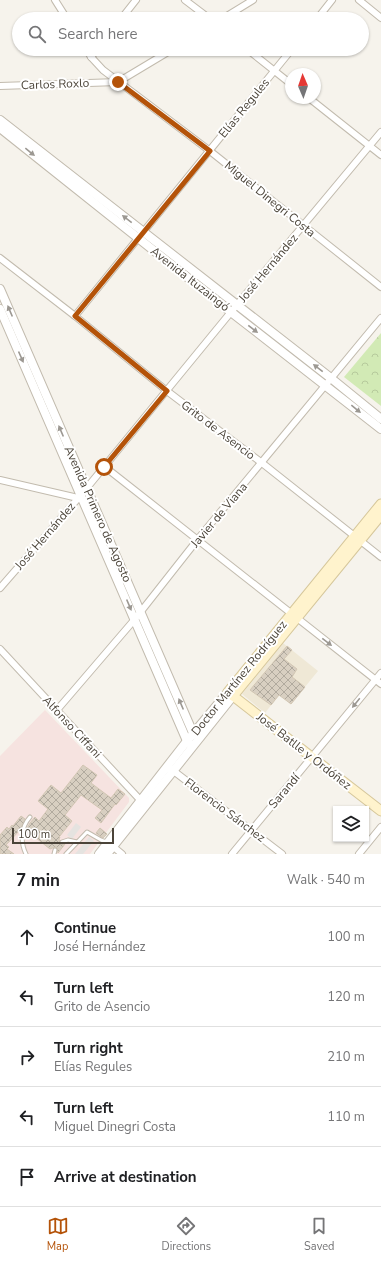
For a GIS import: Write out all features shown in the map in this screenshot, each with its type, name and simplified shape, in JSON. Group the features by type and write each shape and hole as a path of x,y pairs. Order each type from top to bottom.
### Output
{"main road":[{"name":"Doctor Martínez Rodríguez","path":"230,694 357,538 381,504"},
{"name":"Doctor Martínez Rodríguez","path":"357,538 381,515"},
{"name":"José Batlle y Ordóñez","path":"230,694 381,811"}],"street":[{"path":"55,0 63,12"},
{"path":"127,12 136,0"},
{"path":"185,0 201,12"},
{"path":"233,12 253,0"},
{"path":"323,12 332,0"},
{"path":"359,0 381,18"},
{"name":"Carlos Roxlo","path":"0,86 118,82 161,56"},
{"path":"256,56 285,79"},
{"name":"Elías Regules","path":"75,316 287,56"},
{"name":"Miguel Dinegri Costa","path":"90,57 102,70 210,151 381,287"},
{"path":"317,104 381,155"},
{"name":"Avenida Ituzaingó","path":"0,120 140,235"},
{"name":"Avenida Ituzaingó","path":"0,128 329,382 381,419"},
{"name":"José Hernández","path":"0,588 82,494 381,132"},
{"name":"Grito de Asencio","path":"0,258 75,316 167,391 262,463 381,557"},
{"name":"Avenida Primero de Agosto","path":"0,289 82,494 141,612 196,735"},
{"name":"Avenida Primero de Agosto","path":"0,309 190,744"},
{"name":"Javier de Viana","path":"57,710 141,612 198,539 381,318"},
{"name":"Avenida Ituzaingó","path":"329,382 381,429"},
{"path":"104,467 198,539 293,616 381,684"},
{"path":"0,480 82,494"},
{"name":"Alfonso Ciffani","path":"0,648 142,803"},
{"name":"Sarandí","path":"232,854 381,673"},
{"name":"Doctor Martínez Rodríguez","path":"99,854 110,844 230,694"},
{"name":"Florencio Sánchez","path":"170,768 282,854"},
{"path":"360,854 381,827"},
{"path":"110,844 122,854"},
{"name":"Doctor Martínez Rodríguez","path":"107,854 110,844"}],"lane":[{"path":"26,854 23,845 23,832 30,817"},
{"path":"66,854 87,832 110,844"},
{"path":"62,842 68,840 77,842"}],"shaded area":[{"path":"283,643 318,671 291,704 279,695 265,713 242,694"},
{"path":"45,710 129,798 129,802 90,854 0,854 0,756"},
{"path":"76,823 81,827 72,839 67,835"},
{"path":"89,837 94,841 83,854 75,854"}],"green space":[{"path":"381,333 381,406 344,377"}],"building":[{"path":"287,646 292,650 284,659 297,669 292,677 305,687 291,704 279,695 271,705 250,690"},
{"path":"83,765 97,775 91,783 111,798 118,789 125,794 116,805 115,804 101,823 95,818 102,810 81,795 65,815 72,821 59,837 60,844 65,844 58,853 57,848 55,847 50,849 26,830 35,817 39,821 48,809 38,801 51,785 61,793"},
{"path":"21,816 25,819 20,830 6,845 9,847 7,849 14,854 0,854 0,835 7,827 9,829 12,825 13,826"},
{"path":"100,828 107,834 103,838 96,833"}],"route":[{"path":"104,467 167,391 75,316 210,151 118,82"}]}
